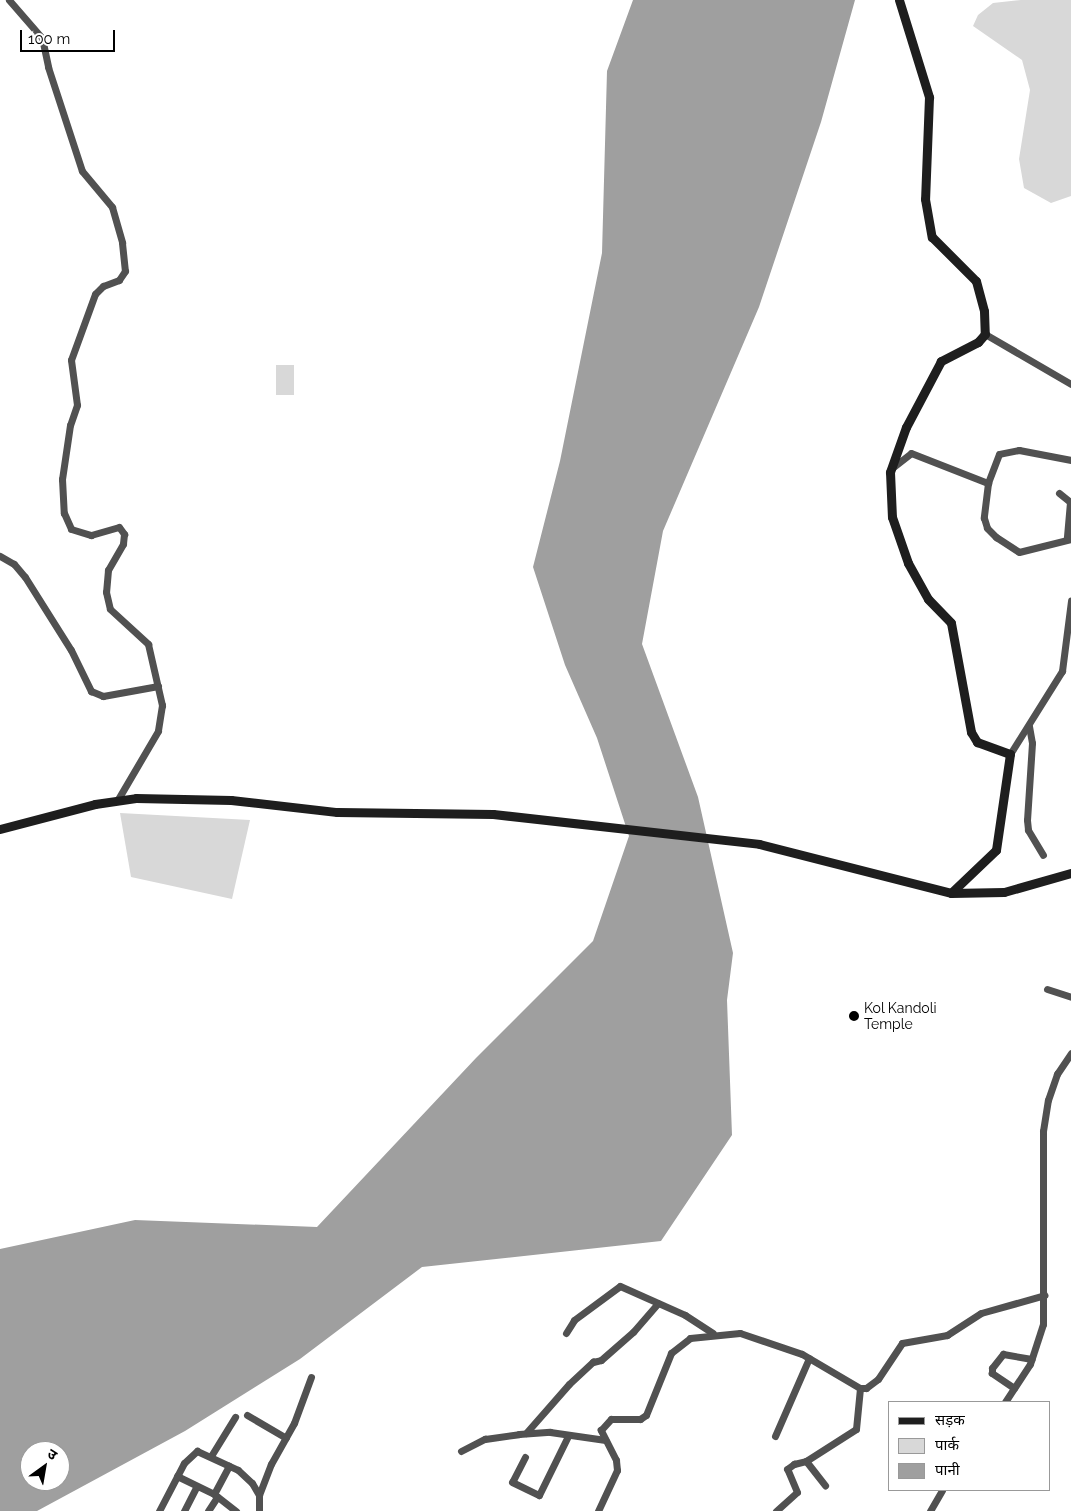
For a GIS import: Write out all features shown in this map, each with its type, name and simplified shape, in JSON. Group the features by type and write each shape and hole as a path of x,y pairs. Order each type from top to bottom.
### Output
{"main road":[{"path":"900,0 929,97 925,199 932,237 976,281 984,311 986,334 978,342 940,361 906,428 892,468 892,517 912,570 928,599 951,623 971,732 978,742 1010,754 996,850 951,893"},
{"path":"0,829 117,801 152,798 231,800 338,812 493,814 759,844 951,893 1004,892 1071,873"}],"street":[{"path":"9,0 42,38 48,67 82,171 112,207 122,243 125,272 119,280 103,286 95,294 71,360 77,405 66,445 62,496 71,529 91,535 122,528 125,538 108,570 106,592 110,609 148,644 162,705 158,731 117,801"},
{"path":"986,334 1071,384"},
{"path":"1060,493 1070,502 1069,539 1024,552 1012,549 985,523 988,482 998,456 1003,452 1019,450 1071,460"},
{"path":"892,468 911,453 988,482"},
{"path":"0,556 14,564 25,577 71,650 92,691 109,695 158,686"},
{"path":"1010,754 1062,671 1071,601"},
{"path":"1029,726 1032,743 1026,820 1028,830 1043,855"},
{"path":"1047,988 1071,997"},
{"path":"1006,1401 1032,1359 1043,1324 1044,1131 1048,1100 1057,1074 1071,1053"},
{"path":"566,1332 571,1323 620,1286 696,1321 713,1334"},
{"path":"598,1511 617,1470 616,1460 601,1430 611,1419 640,1419 646,1415 671,1353 679,1344 690,1338 713,1334 740,1333 809,1358 860,1388 866,1388 878,1379 902,1343 947,1335 982,1313 1044,1295"},
{"path":"526,1433 542,1411 575,1378 634,1332 658,1303"},
{"path":"1014,1388 992,1373 992,1368 1003,1354 1032,1359"},
{"path":"775,1436 809,1358"},
{"path":"259,1511 259,1495 270,1464 286,1438 311,1377"},
{"path":"768,1510 774,1511 797,1492 788,1467 806,1461 856,1429 860,1388"},
{"path":"247,1415 286,1438"},
{"path":"211,1456 235,1417"},
{"path":"461,1451 485,1439 526,1433 550,1432 605,1440"},
{"path":"525,1457 512,1482 540,1495 568,1436"},
{"path":"159,1511 177,1476 192,1454 197,1451 229,1466 252,1483 259,1495"},
{"path":"806,1461 825,1485"},
{"path":"208,1511 229,1466"},
{"path":"177,1476 215,1496 236,1511"},
{"path":"184,1511 197,1486"},
{"path":"930,1511 941,1491"}],"green space":[{"path":"1021,0 1071,0 1071,196 1051,203 1024,188 1019,159 1030,90 1022,60 973,26 978,15 993,3"},
{"path":"276,365 294,365 294,395 276,395"},
{"path":"120,813 250,820 232,899 131,877"}],"water":[{"path":"633,0 855,0 821,122 759,307 663,531 642,644 698,797 733,953 727,1000 732,1135 661,1241 422,1267 300,1359 185,1431 37,1511 0,1511 0,1249 135,1220 317,1227 476,1058 593,941 629,836 597,738 565,665 533,567 560,461 602,253 607,71"}],"place":[{"name":"Kol Kandoli Temple","path":"854,1016"}]}
